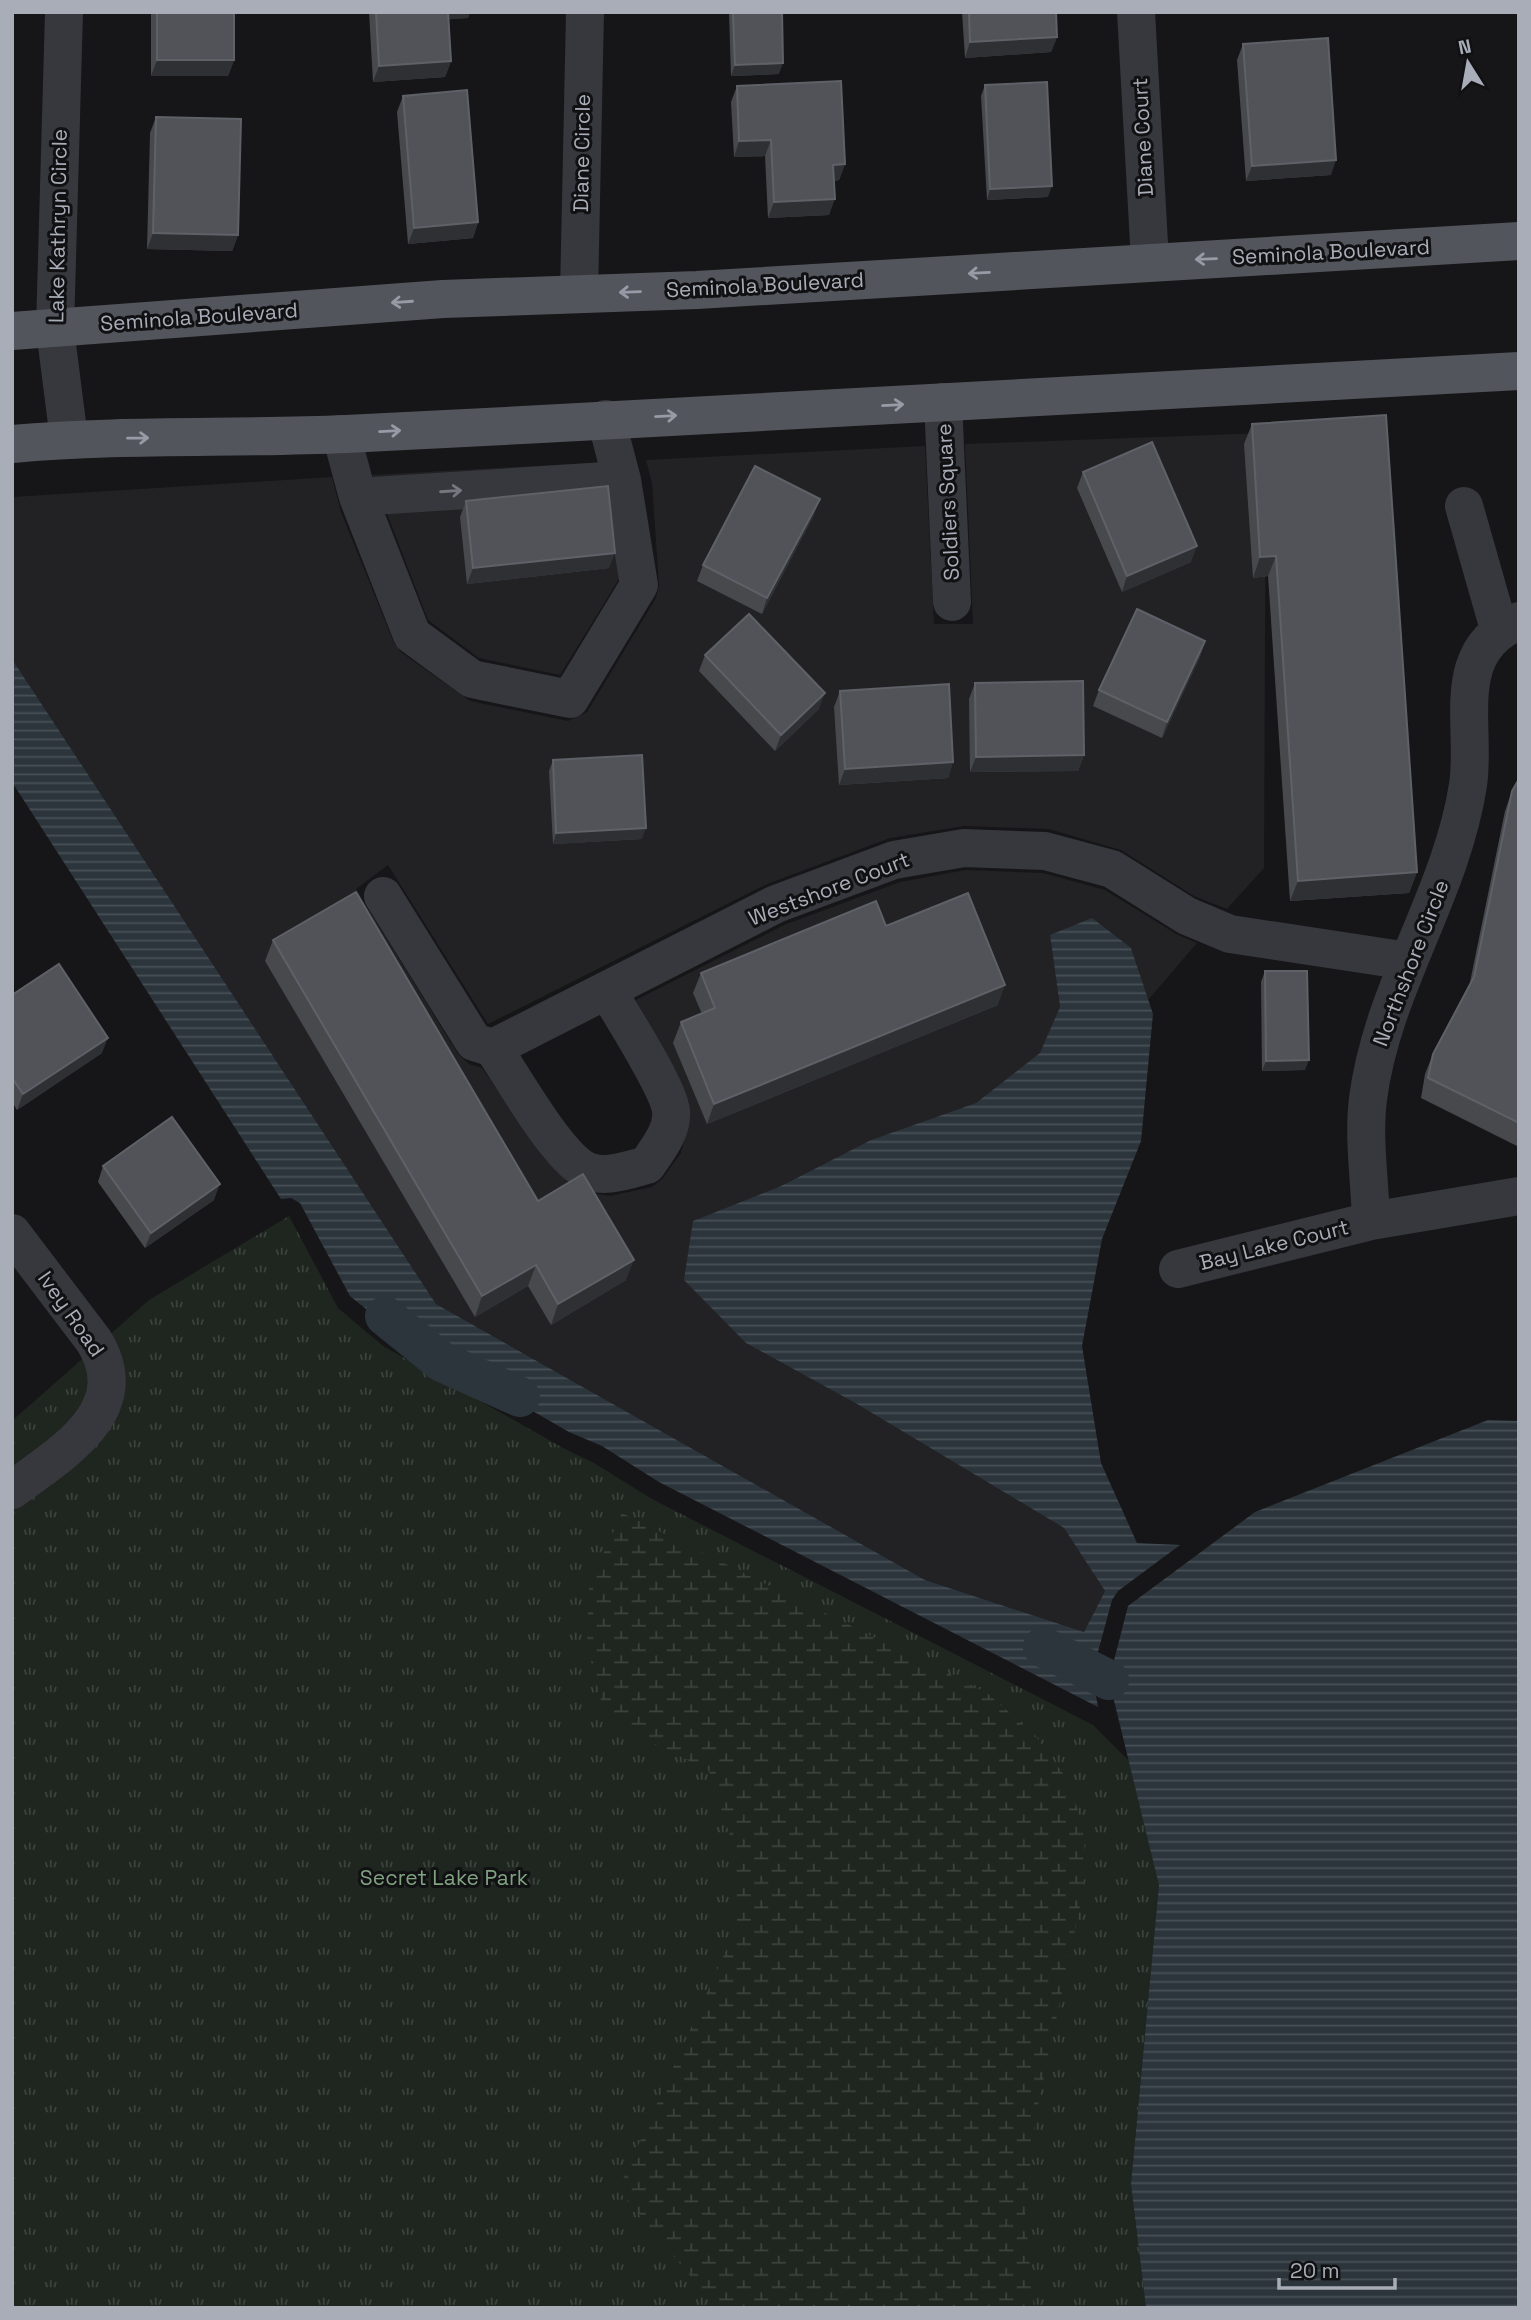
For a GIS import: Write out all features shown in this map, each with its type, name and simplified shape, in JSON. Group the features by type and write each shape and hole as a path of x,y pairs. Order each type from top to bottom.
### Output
{"main road":[{"name":"Seminola Boulevard","path":"12,331 443,299 765,286 1519,241"},
{"path":"12,444 69,439 341,434 1183,392 1519,371"}],"street":[{"name":"Lake Kathryn Circle","path":"64,12 55,329 69,439"},
{"name":"Diane Circle","path":"579,294 585,12"},
{"name":"Diane Court","path":"1136,12 1150,261"},
{"name":"Soldiers Square","path":"943,402 953,602"},
{"path":"341,434 358,497 412,635 472,679 570,699 639,585 622,480 606,419"},
{"path":"358,497 622,480"},
{"path":"1464,506 1509,625"},
{"name":"Northshore Circle","path":"1371,1221 1368,1101 1379,1042 1408,961 1447,869 1468,784 1471,670 1509,625"},
{"name":"Westshore Court","path":"493,1048 776,904 894,860 964,848 1045,851 1112,870 1187,916 1230,933 1408,961"},
{"path":"383,895 474,1042 493,1048 559,1145 584,1170 612,1174 646,1165 665,1139 671,1112 659,1083 607,990"},
{"path":"1371,1221 1519,1196"},
{"name":"Bay Lake Court","path":"1178,1269 1371,1221"},
{"name":"Ivey Road","path":"12,1233 102,1353 106,1375 97,1416 77,1441 12,1490"}],"shaded area":[{"path":"1266,433 1264,868 1227,909 1194,896 1121,850 1049,829 964,826 890,838 767,884 488,1024 388,865 356,889 458,1054 469,1064 482,1068 544,1158 572,1186 582,1191 610,1196 652,1187 662,1179 681,1153 690,1118 689,1103 677,1075 636,1000 784,925 900,882 966,870 1043,873 1105,890 1178,935 1197,943 1148,1000 1131,948 1050,935 1060,1007 1041,1053 976,1103 871,1140 781,1186 693,1221 746,1343 857,1404 1064,1528 1105,1591 1084,1632 925,1580 436,1304 12,659 12,497 332,477 341,512 394,643 402,653 470,701 568,721 587,712 656,598 659,585 652,483 646,460 925,446 934,624 973,624 965,444"},
{"path":"606,462 619,579 560,675 479,658 428,620 372,475"},
{"path":"12,659 436,1304 925,1580 1084,1632 1105,1591 1064,1528 857,1404 746,1343 684,1280 693,1221 781,1186 871,1140 976,1103 1040,1053 1060,1007 1050,935 1092,918 1131,948 1153,1014 1141,1141 1102,1239 1082,1346 1101,1463 1137,1543 1180,1545 1118,1591 1112,1600 1092,1674 1098,1707 659,1482 602,1446 569,1432 392,1330 350,1296 300,1203 291,1198 281,1199 12,782"},
{"path":"1488,1420 1519,1421 1519,2308 1146,2308 1131,2184 1159,1885 1109,1680 1128,1606 1255,1512"}],"green space":[{"name":"Secret Lake Park","path":"289,1216 338,1308 383,1346 594,1463 652,1499 1093,1725 1135,1767 1159,1885 1131,2184 1146,2308 12,2308 12,1421 149,1300"},
{"path":"622,1513 987,1693 1035,1735 1067,1779 1085,1831 1083,1892 1036,2115 1025,2215 1034,2308 717,2308 618,2190 737,1926 735,1851 709,1771 606,1719 587,1646 589,1585"}],"building":[{"path":"157,12 234,12 234,60 157,60"},
{"path":"376,12 448,12 451,61 379,66"},
{"path":"733,12 782,12 783,63 735,65"},
{"path":"969,12 1056,12 1057,37 970,42"},
{"path":"1328,38 1336,160 1252,166 1243,44"},
{"path":"841,81 845,164 833,165 835,199 774,202 771,140 739,141 737,86"},
{"path":"1047,82 1052,186 990,189 985,85"},
{"path":"467,90 478,222 414,228 403,96"},
{"path":"156,117 241,119 238,235 153,233"},
{"path":"1386,415 1417,872 1298,881 1276,556 1260,557 1252,424"},
{"path":"1152,442 1197,546 1127,576 1083,472"},
{"path":"755,466 820,499 767,598 703,565"},
{"path":"608,486 615,553 473,568 466,501"},
{"path":"1137,609 1205,641 1167,722 1099,690"},
{"path":"749,614 825,693 781,735 705,655"},
{"path":"1083,681 1084,755 976,757 975,683"},
{"path":"949,684 953,762 845,769 840,691"},
{"path":"642,755 646,828 556,833 553,760"},
{"path":"1519,779 1519,1123 1428,1078 1433,1054 1474,977 1512,791"},
{"path":"356,892 538,1201 583,1174 634,1260 558,1304 536,1265 482,1296 273,940"},
{"path":"968,893 1005,985 714,1104 681,1022 715,1008 701,973 876,901 886,926"},
{"path":"59,964 108,1038 23,1094 12,1078 12,995"},
{"path":"1265,971 1307,971 1309,1060 1266,1061"},
{"path":"172,1117 220,1184 151,1233 103,1166"}],"waterway":[{"path":"385,1316 442,1362 520,1397"},
{"path":"1043,1647 1109,1680"}]}
